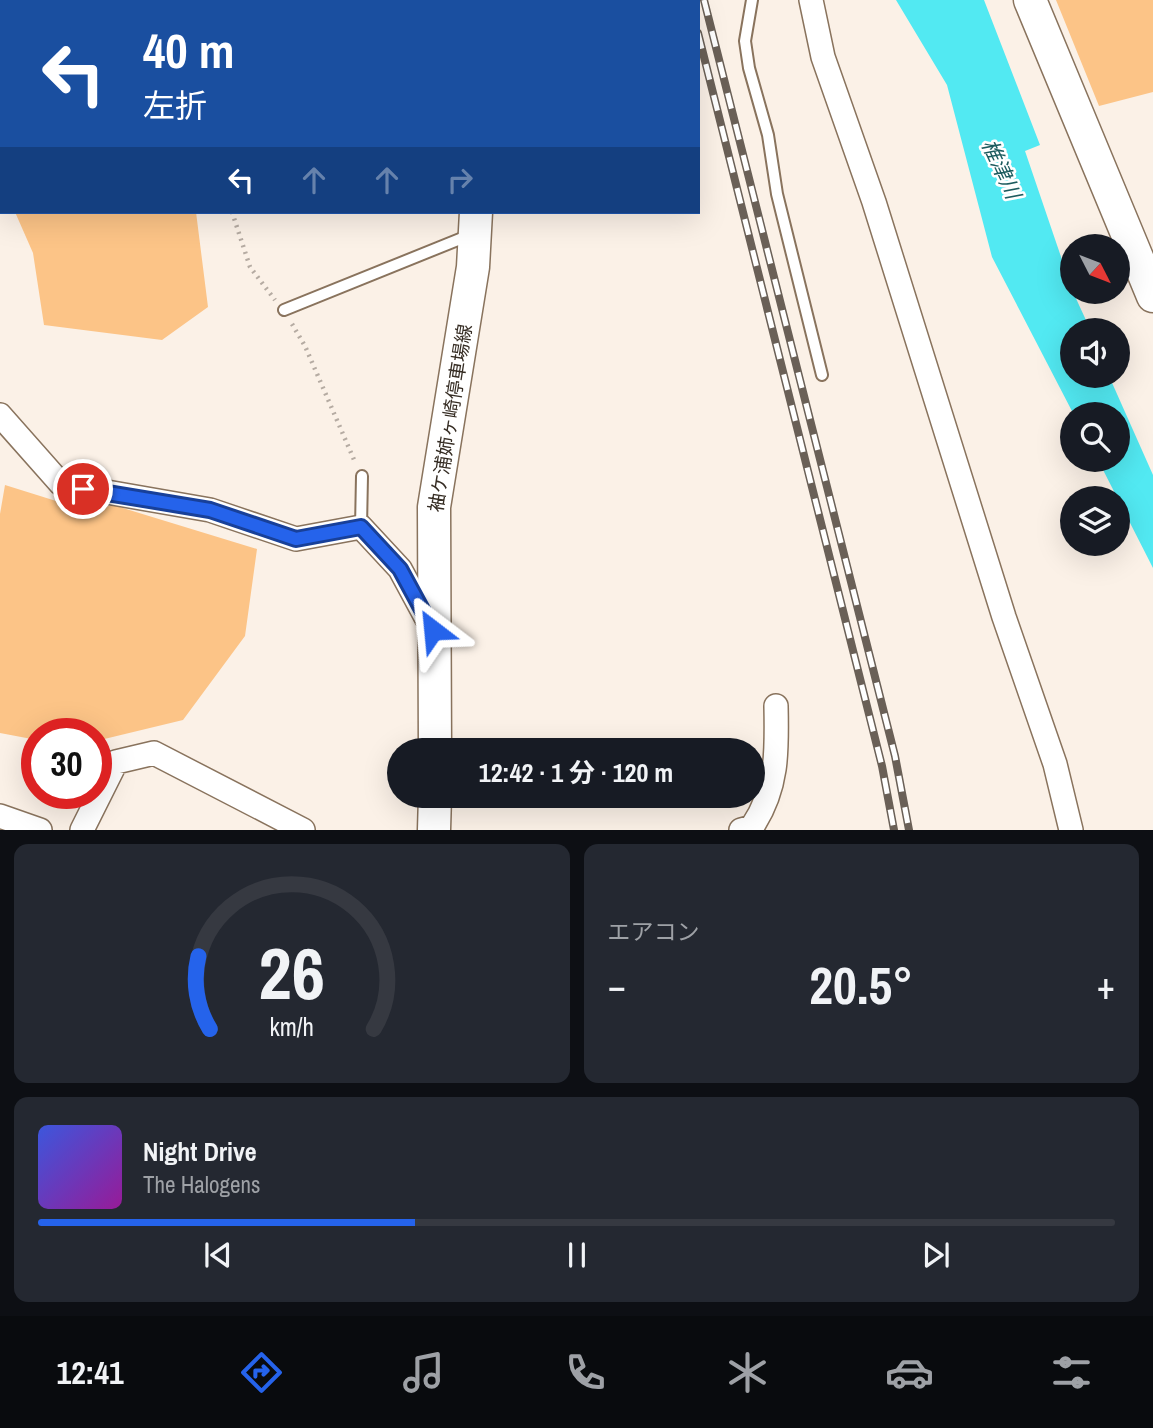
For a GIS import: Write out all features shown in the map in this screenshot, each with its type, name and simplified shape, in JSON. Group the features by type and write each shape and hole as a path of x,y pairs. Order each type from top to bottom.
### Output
{"main road":[{"path":"1030,0 1153,296"},
{"name":"袖ケ浦姉ヶ崎停車場線","path":"435,738 434,507 473,267 475,223"},
{"path":"434,830 435,808"}],"street":[{"path":"811,0 823,57 874,202 983,554 1055,764 1071,830"},
{"path":"0,415 61,484 210,510 296,539 361,527 400,569 433,630"},
{"path":"748,829 762,811 774,780 776,706"},
{"path":"82,830 116,762 154,753 303,830"},
{"path":"0,816 40,830"}],"lane":[{"path":"752,0 745,41 749,68 768,135 778,194 822,375"},
{"path":"284,310 475,223"},
{"path":"361,527 362,476"}],"path":[{"path":"233,214 250,267 284,310 305,346 362,476"}],"shaded area":[{"path":"1056,0 1153,0 1153,92 1099,106"},
{"path":"16,214 196,214 208,307 162,340 44,325 33,253"},
{"path":"5,485 88,511 113,505 257,549 245,636 183,720 112,737 112,718 21,718 21,737 0,733 0,514"}],"water":[{"name":"椎津川","path":"896,0 984,0 1040,145 1025,151 1060,254 1060,304 1079,304 1085,318 1060,318 1060,388 1114,388 1121,402 1067,402 992,257 947,85"},
{"path":"1130,423 1153,475 1153,568 1130,523 1130,486 1111,486 1104,472 1130,472"}],"railway":[{"path":"704,0 895,756 909,830"},
{"path":"700,41 882,766 894,830"}],"route":[{"path":"83,489 163,500 210,510 296,539 361,527 382,546 400,569 433,630"}]}
